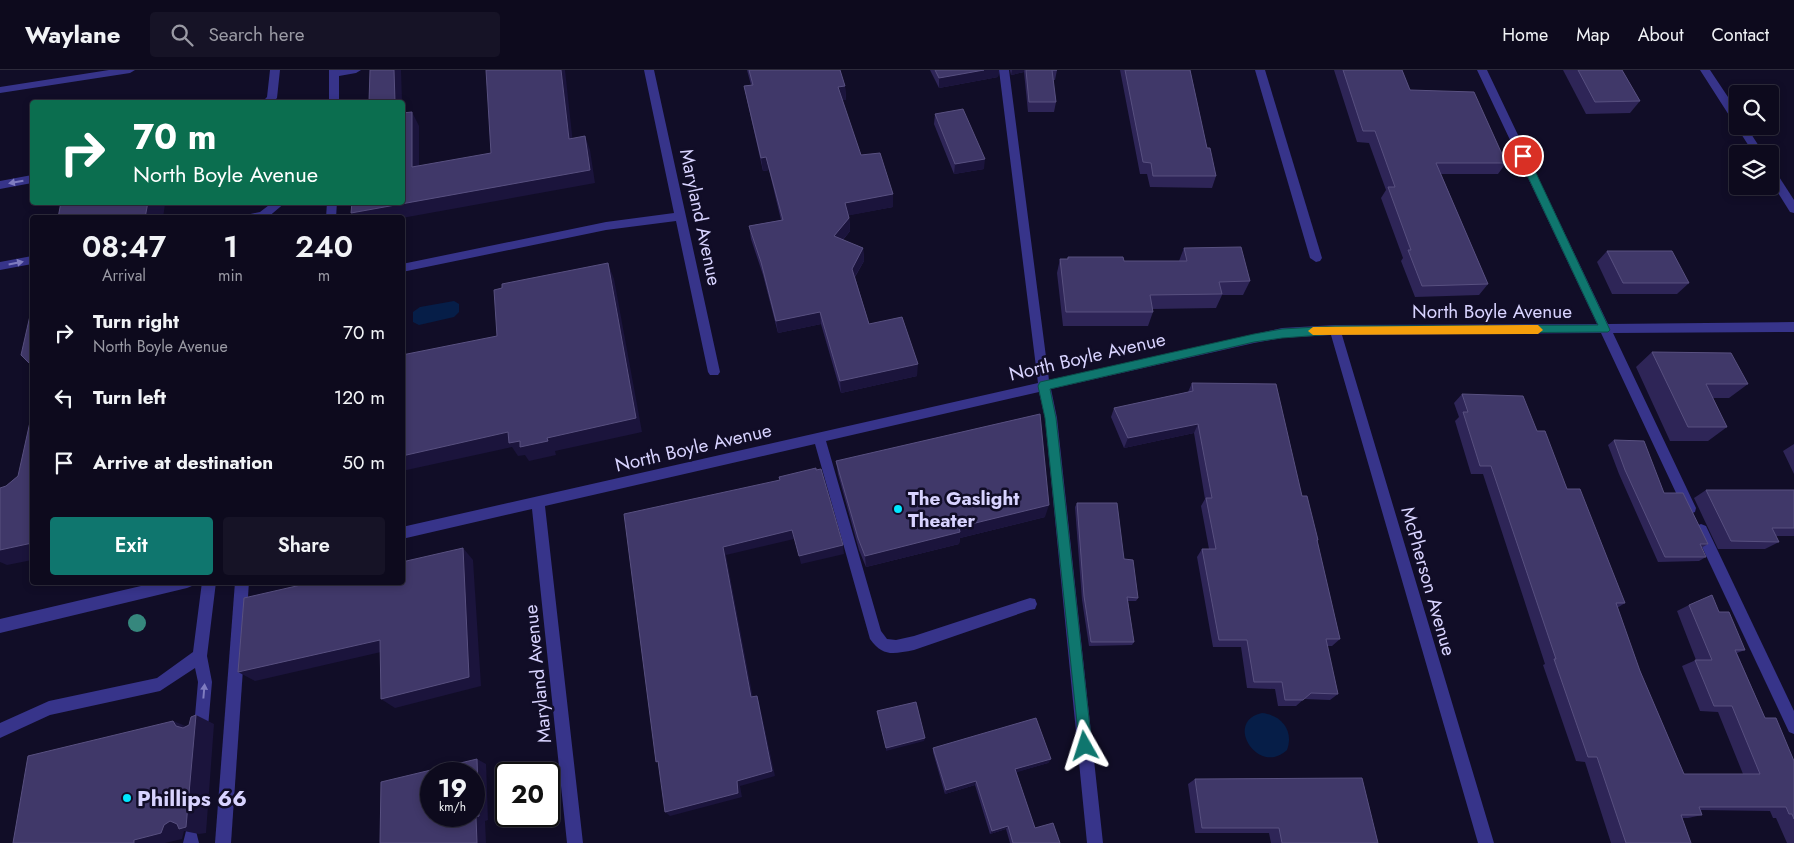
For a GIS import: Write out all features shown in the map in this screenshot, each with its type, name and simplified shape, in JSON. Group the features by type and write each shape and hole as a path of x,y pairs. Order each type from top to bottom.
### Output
{"street":[{"path":"0,90 130,70"},
{"path":"270,100 272,98 274,70"},
{"path":"334,100 334,72 356,70"},
{"name":"Maryland Avenue","path":"649,70 714,372"},
{"path":"1004,70 1044,386 1052,428 1095,843"},
{"path":"1260,70 1316,258"},
{"path":"1482,70 1794,727"},
{"path":"1705,70 1729,107"},
{"path":"0,185 30,179"},
{"path":"1779,186 1794,209"},
{"path":"262,215 277,205"},
{"path":"405,267 606,226 680,216"},
{"path":"0,266 30,260"},
{"name":"North Boyle Avenue","path":"405,532 1282,333 1335,330 1794,328"},
{"name":"McPherson Avenue","path":"1335,330 1486,843"},
{"path":"819,437 875,634 883,645 896,647 914,643 1030,604"},
{"name":"Maryland Avenue","path":"538,501 575,843"},
{"path":"0,626 175,585"},
{"path":"201,727 205,682 200,656 209,585"},
{"path":"222,843 242,585"},
{"path":"0,731 49,708 160,684 200,656"}],"water":[{"path":"454,301 459,304 459,312 454,317 419,325 413,322 413,312 420,307"},
{"path":"1262,713 1269,714 1281,721 1285,725 1289,736 1287,750 1276,756 1265,757 1256,752 1249,745 1245,735 1245,726 1251,718"}],"building":[{"path":"370,70 394,70 395,100 369,100"},
{"path":"486,70 561,70 569,139 585,136 590,170 405,203 405,113 412,112 412,167 491,153"},
{"path":"749,70 840,70 845,86 838,87 861,155 880,153 893,194 845,203 849,218 834,236 863,248 852,269 869,324 902,317 918,364 840,381 820,312 776,321 761,262 749,226 783,220 766,157 761,158 744,86 753,85"},
{"path":"935,70 984,70 939,78"},
{"path":"1026,70 1052,70 1056,102 1029,102"},
{"path":"1125,70 1190,70 1207,148 1210,148 1216,176 1153,176 1151,163 1143,162"},
{"path":"1343,70 1402,70 1410,90 1474,92 1506,163 1436,163 1488,284 1422,286 1408,250 1411,250 1388,187 1395,187 1375,131 1363,131"},
{"path":"1578,70 1622,70 1640,101 1595,102"},
{"path":"963,109 985,159 955,164 935,114"},
{"path":"60,205 147,205 146,215 59,215"},
{"path":"352,205 395,205 351,213"},
{"path":"1241,247 1250,281 1219,282 1222,294 1150,295 1153,312 1066,312 1060,259 1068,259 1068,257 1123,257 1124,261 1187,261 1184,248"},
{"path":"1607,251 1672,251 1689,283 1623,283"},
{"path":"608,263 636,418 547,438 548,441 520,447 520,441 509,443 508,432 405,455 405,354 497,336 494,290 502,288 502,284"},
{"path":"30,316 30,364 21,355"},
{"path":"1652,352 1731,353 1748,384 1706,384 1727,427 1688,427"},
{"path":"1192,383 1276,384 1302,496 1307,496 1340,639 1326,639 1338,694 1311,693 1303,700 1285,700 1282,682 1254,682 1247,640 1219,640 1202,549 1216,549 1206,498 1212,498 1198,424 1128,438 1114,408 1193,391"},
{"path":"1462,394 1523,396 1537,431 1545,431 1567,489 1580,489 1625,603 1616,603 1640,671 1684,774 1760,774 1732,706 1714,706 1695,660 1712,660 1689,605 1712,595 1719,612 1729,612 1745,650 1735,650 1765,718 1776,718 1794,761 1794,819 1786,807 1699,807 1702,815 1681,815 1691,843 1626,843 1597,757 1588,757 1491,466 1480,466 1463,412 1468,412"},
{"path":"1040,414 1049,505 959,527 960,532 865,556 836,461"},
{"path":"30,422 30,543 0,550 0,488 6,486 18,476"},
{"path":"1614,440 1644,441 1664,493 1683,493 1708,544 1700,544 1706,557 1665,557 1625,470"},
{"path":"816,468 816,470 821,469 843,545 799,556 792,530 723,547 751,697 757,696 772,771 737,781 738,793 665,812 658,761 656,762 624,514 780,480 779,477"},
{"path":"1706,490 1794,490 1794,528 1772,528 1779,542 1731,541"},
{"path":"1077,503 1117,503 1124,559 1133,560 1138,598 1127,597 1134,642 1091,642 1084,596"},
{"path":"463,548 469,677 381,699 380,640 238,672 244,598 301,585 405,585 405,561"},
{"path":"916,702 925,738 886,748 877,711"},
{"name":"Phillips 66","path":"196,715 186,827 179,829 177,824 170,821 164,825 161,833 134,840 134,843 13,843 28,756 173,721 176,726 183,728 189,725 191,717"},
{"path":"1036,718 1051,759 1015,769 1035,828 1053,823 1060,843 1013,843 1008,826 992,831 976,781 946,790 933,748"},
{"path":"477,759 477,762 464,762"},
{"path":"420,773 420,827 476,827 477,843 380,843 381,782"},
{"path":"1362,778 1378,843 1282,843 1279,828 1202,828 1195,779"}],"slow traffic":[{"path":"1313,331 1538,330"}],"place":[{"name":"The Gaslight Theater","path":"898,509"},
{"name":"Phillips 66","path":"127,798"}],"route":[{"path":"1085,746 1051,418 1044,386 1282,333 1335,330 1605,330 1523,156"}]}
